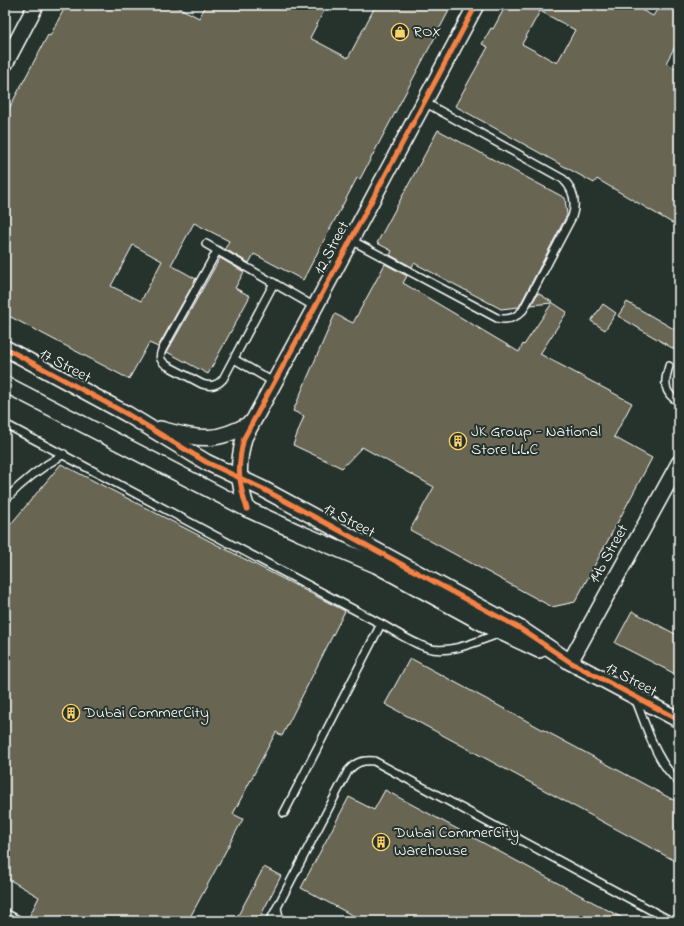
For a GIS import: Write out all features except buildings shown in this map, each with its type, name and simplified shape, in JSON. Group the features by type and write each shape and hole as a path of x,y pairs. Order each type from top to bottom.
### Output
{"street":[{"path":"5,64 36,5"},
{"name":"12 Street","path":"247,509 239,478 239,457 244,438 316,307 476,5"},
{"name":"17 Street","path":"5,348 145,425 206,462 239,478 521,629 570,662"},
{"name":"17 Street","path":"5,384 247,509 376,565 502,633 570,662 679,720"},
{"path":"145,425 189,437 205,438 226,435 251,423"},
{"name":"14b Street","path":"570,662 679,463"}],"lane":[{"path":"351,240 497,318 503,320 514,318 523,310 572,217 575,203 572,190 563,179 424,102"},
{"path":"206,244 316,307"},
{"path":"217,251 160,356 161,361 166,365 208,386 219,384 223,380 274,283"},
{"path":"234,359 275,383"},
{"path":"670,366 666,378 666,386 672,398 679,402"},
{"path":"5,424 64,454 381,624 429,648 443,650 457,648 502,633"},
{"path":"5,500 19,485 40,468 64,454"},
{"path":"284,813 381,624"},
{"path":"634,696 658,755 671,774 679,782"},
{"path":"270,921 348,771 355,764 364,760 374,761 671,921"},
{"path":"277,908 280,921"},
{"path":"5,913 18,920"}],"cycle path":[{"path":"247,509 240,482 240,457 244,438 476,5"},
{"path":"5,348 127,414 206,462 263,489 521,629 570,662 679,720"}],"place":[{"name":"ROX","path":"400,32"},
{"name":"JK Group - National Store L.L.C","path":"458,441"},
{"name":"Dubai CommerCity","path":"71,713"},
{"name":"Dubai CommerCity Warehouse","path":"381,842"}]}
